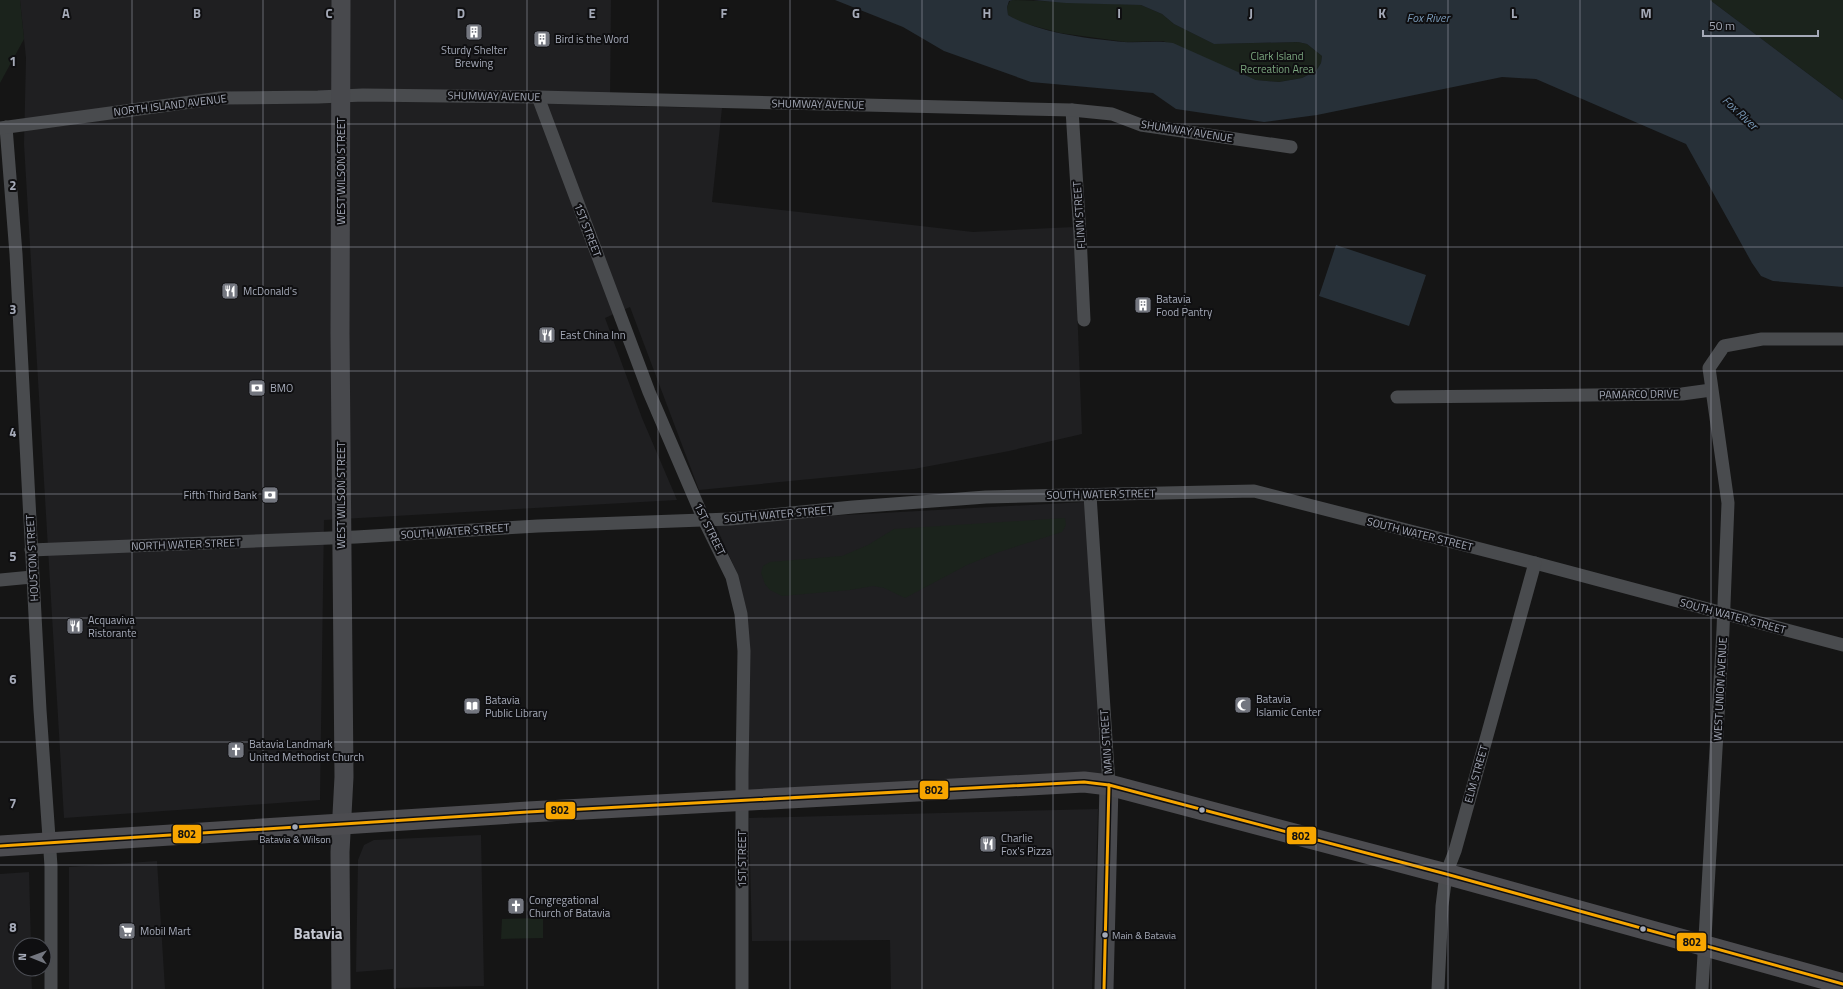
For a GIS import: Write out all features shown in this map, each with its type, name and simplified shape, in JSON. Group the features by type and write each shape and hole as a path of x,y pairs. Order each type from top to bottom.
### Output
{"main road":[{"name":"WEST WILSON STREET","path":"340,989 340,852 344,777 340,334 341,0"},
{"path":"0,846 341,824 1084,782 1109,785 1446,874 1843,984"},
{"name":"MAIN STREET","path":"1104,989 1109,785"}],"street":[{"name":"SHUMWAY AVENUE","path":"341,96 538,97 1072,110 1112,114 1141,124 1291,147"},
{"name":"NORTH ISLAND AVENUE","path":"3,127 220,98 341,96"},
{"name":"1ST STREET","path":"538,97 649,392 704,520 732,577 741,614 744,651 742,989"},
{"name":"FLINN STREET","path":"1072,110 1084,320"},
{"name":"HOUSTON STREET","path":"3,127 16,254 32,577 51,873 51,989"},
{"path":"1711,390 1709,368 1724,346 1762,339 1843,339"},
{"name":"PAMARCO DRIVE","path":"1397,398 1682,394 1711,390"},
{"name":"WEST UNION AVENUE","path":"1702,989 1724,613 1728,503 1711,390"},
{"name":"SOUTH WATER STREET","path":"341,538 538,526 704,520 986,497 1254,492 1535,563 1843,645"},
{"name":"MAIN STREET","path":"1090,494 1109,785"},
{"name":"NORTH WATER STREET","path":"31,550 341,538"},
{"name":"ELM STREET","path":"1438,989 1442,906 1446,874 1455,851 1535,563"},
{"path":"0,580 32,577"}],"shaded area":[{"path":"20,0 611,0 610,106 722,108 712,202 973,232 1074,227 1082,434 1009,451 914,469 699,490 630,307 605,318 642,418 677,500 324,520 320,800 64,818 24,144 26,58"},
{"path":"1085,502 1105,776 748,795 737,573 714,522"},
{"path":"1098,809 1092,989 891,989 890,940 752,941 749,818"},
{"path":"481,835 484,986 393,988 393,969 356,972 358,860 364,845 374,840"},
{"path":"157,861 165,989 69,989 69,867"},
{"path":"29,872 31,937 12,937 12,977 31,977 32,989 0,989 0,874"}],"green space":[{"path":"0,0 20,0 24,39 0,83"},
{"path":"1710,0 1843,0 1843,100"},
{"name":"Clark Island Recreation Area","path":"1010,1 1141,5 1162,14 1174,24 1214,44 1298,42 1307,44 1322,56 1321,63 1316,71 1302,78 1279,82 1256,80 1163,41 1126,42 1060,33 1019,22 1008,15 1007,7"},
{"path":"1065,518 1066,525 1062,532 999,552 967,565 905,598 884,588 873,586 850,590 782,596 770,590 765,584 761,573 763,566 770,562 842,556 868,545 894,529"},
{"path":"543,918 543,938 501,939 502,919"}],"water":[{"name":"Fox River","path":"835,0 1013,0 1009,1 1007,7 1008,15 1020,21 1049,31 1124,42 1173,43 1256,80 1279,82 1302,78 1316,71 1321,63 1322,56 1307,44 1298,42 1214,44 1174,24 1162,14 1141,5 1066,3 1033,0 1710,0 1843,100 1843,287 1773,281 1761,276 1752,263 1686,144 1536,79 1502,77 1317,115 1264,122 1176,109 1153,93 1031,82 944,51 903,27"},
{"path":"1336,245 1426,275 1409,326 1319,296"}],"transit line":[{"name":"802","path":"0,846 528,812 1084,782 1109,785 1446,874 1843,984"},
{"name":"802","path":"1104,989 1109,785"}],"place":[{"name":"Sturdy Shelter Brewing","path":"474,32"},
{"name":"Bird is the Word","path":"542,39"},
{"name":"McDonald's","path":"230,291"},
{"name":"Batavia Food Pantry","path":"1143,305"},
{"name":"East China Inn","path":"547,335"},
{"name":"BMO","path":"257,388"},
{"name":"Fifth Third Bank","path":"270,495"},
{"name":"Acquaviva Ristorante","path":"75,626"},
{"name":"Batavia Islamic Center","path":"1243,705"},
{"name":"Batavia Public Library","path":"472,706"},
{"name":"Batavia Landmark United Methodist Church","path":"236,750"},
{"name":"Batavia & Wilson","path":"295,827"},
{"name":"Charlie Fox's Pizza","path":"988,844"},
{"name":"Congregational Church of Batavia","path":"516,906"},
{"name":"Mobil Mart","path":"127,931"},
{"name":"Main & Batavia","path":"1105,935"}],"district":[{"name":"Batavia","path":"318,934"}]}
